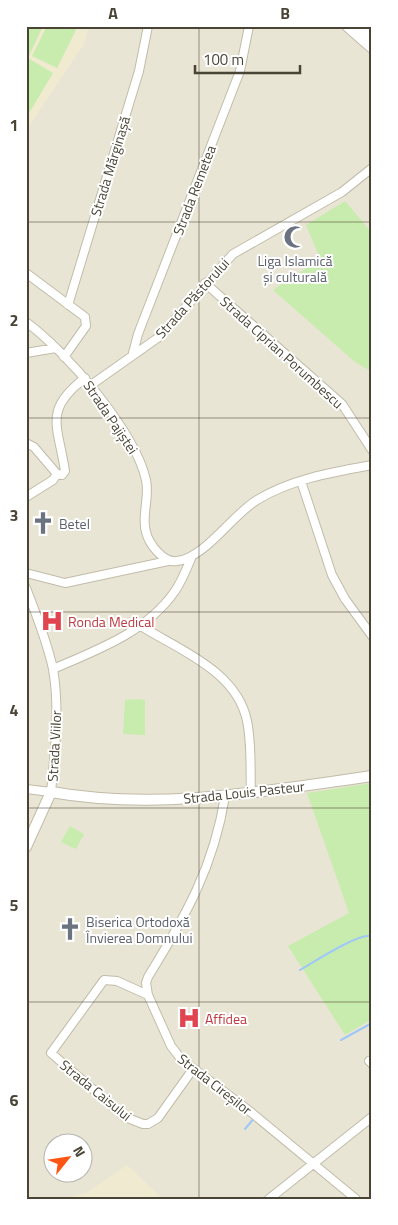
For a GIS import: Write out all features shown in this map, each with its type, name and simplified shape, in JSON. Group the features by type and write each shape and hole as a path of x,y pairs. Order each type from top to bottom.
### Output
{"street":[{"name":"Strada Mărginașă","path":"68,305 139,71 148,26"},
{"name":"Strada Remetea","path":"134,353 138,334 240,71 249,26"},
{"path":"347,26 372,48"},
{"path":"359,26 372,37"},
{"name":"Strada Păstorului","path":"91,384 159,337 205,283 240,249 342,192 372,168"},
{"path":"26,273 85,317 86,323 83,330 64,356"},
{"name":"Strada Ciprian Porumbescu","path":"205,283 342,404 372,450"},
{"name":"Strada Pajiștei","path":"26,322 56,348 91,384 138,457 146,479 148,500 144,524 146,532 157,550 168,561"},
{"path":"26,353 56,348"},
{"path":"26,443 34,447 57,474 62,475 66,471 57,412 63,397 85,378"},
{"path":"52,669 99,650 141,626 176,590 192,556 252,503 278,489 301,481 372,465"},
{"path":"26,497 54,480 57,474"},
{"path":"301,481 332,575 345,599 372,636"},
{"path":"26,573 46,580 65,583 168,561 176,561 192,556"},
{"name":"Strada Viilor","path":"26,588 42,631 52,669 57,720 51,792 26,847"},
{"path":"141,626 205,664 227,684 238,698 248,729 250,794"},
{"name":"Strada Louis Pasteur","path":"26,789 131,800 188,800 250,794 372,776"},
{"path":"148,995 146,983 148,977 188,912 203,878 218,833 225,796"},
{"name":"Strada Caisului","path":"148,995 116,981 104,980 51,1053 125,1117 143,1124 148,1124 158,1118 193,1069"},
{"name":"Strada Cireșilor","path":"148,995 171,1046 181,1059 314,1162 356,1199"},
{"path":"269,1199 372,1117"}],"shaded area":[{"path":"26,26 372,26 372,1199 26,1199"},
{"path":"26,26 89,26 84,44 26,131"},
{"path":"127,1165 163,1199 64,1199 86,1193"}],"green space":[{"path":"26,26 43,26 28,58 53,73 26,118"},
{"path":"47,26 78,26 57,68 32,56"},
{"path":"345,201 372,233 372,372 355,362 273,290 305,269 319,256 306,225"},
{"path":"125,700 145,700 145,735 123,734"},
{"path":"372,783 372,1019 345,1035 288,946 349,913 307,793"},
{"path":"70,826 84,834 76,849 61,842"}],"waterway":[{"path":"300,970 347,943 365,936 372,936"},
{"path":"341,1040 372,1023"},
{"path":"245,1129 255,1117"}],"place":[{"name":"Liga Islamică și culturală","path":"295,237"},
{"name":"Betel","path":"43,523"},
{"name":"Ronda Medical","path":"52,621"},
{"name":"Biserica Ortodoxă Învierea Domnului","path":"70,929"},
{"name":"Affidea","path":"189,1018"}]}
